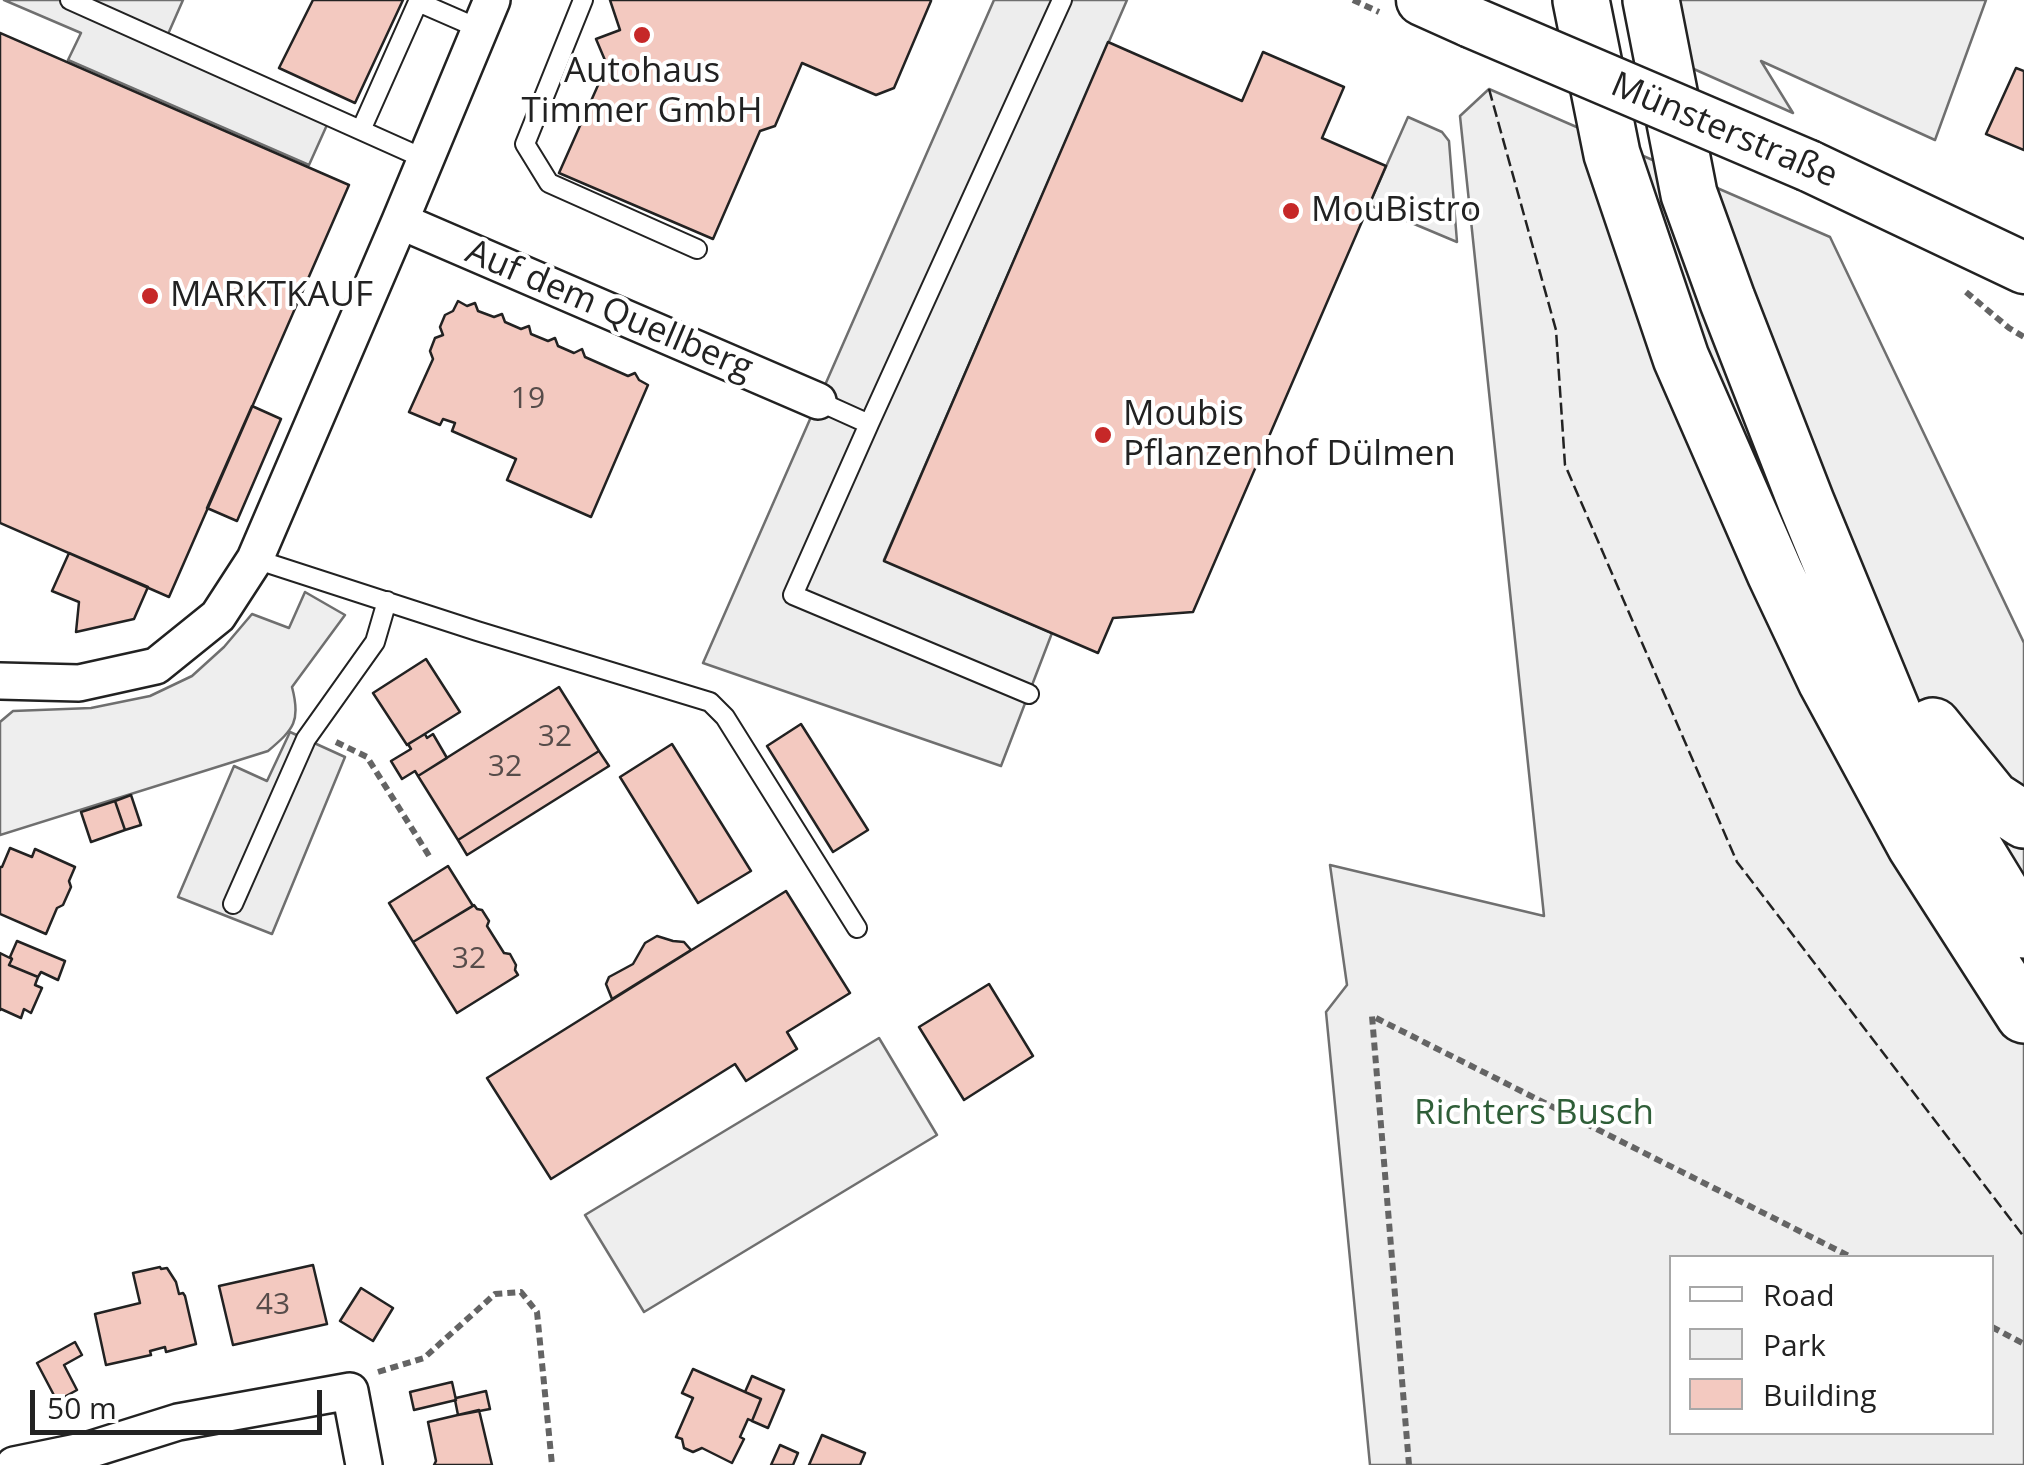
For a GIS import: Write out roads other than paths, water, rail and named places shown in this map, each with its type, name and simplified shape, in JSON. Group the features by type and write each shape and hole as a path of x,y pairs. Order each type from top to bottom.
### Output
{"highway":[{"path":"1581,0 1612,154 1682,358 1760,538 1870,765 2024,1015"},
{"path":"1651,0 1689,194 1806,502 1895,718 2024,930"},
{"path":"1806,502 1914,702 1992,798 2024,820"}],"main road":[{"name":"Münsterstraße","path":"1422,0 1809,166 2024,268"}],"street":[{"path":"0,681 79,683 156,666 218,616 255,559 486,14"},
{"name":"Auf dem Quellberg","path":"400,222 818,401"},
{"path":"14,1465 92,1449 178,1422 350,1391 364,1465"}],"lane":[{"path":"70,0 426,159"},
{"path":"583,0 525,144 549,183 697,249"},
{"path":"1028,694 793,595 1062,0"},
{"path":"361,130 418,1 486,14"},
{"path":"818,401 870,424"},
{"path":"255,559 710,702 725,717 857,928"},
{"path":"234,904 306,740 376,642 387,602"}],"place":[{"name":"Autohaus Timmer GmbH","path":"642,35"},
{"name":"MouBistro","path":"1291,211"},
{"name":"MARKTKAUF","path":"150,296"},
{"name":"Moubis Pflanzenhof Dülmen","path":"1103,435"}],"park label":[{"name":"Richters Busch","path":"1534,1114"}]}
